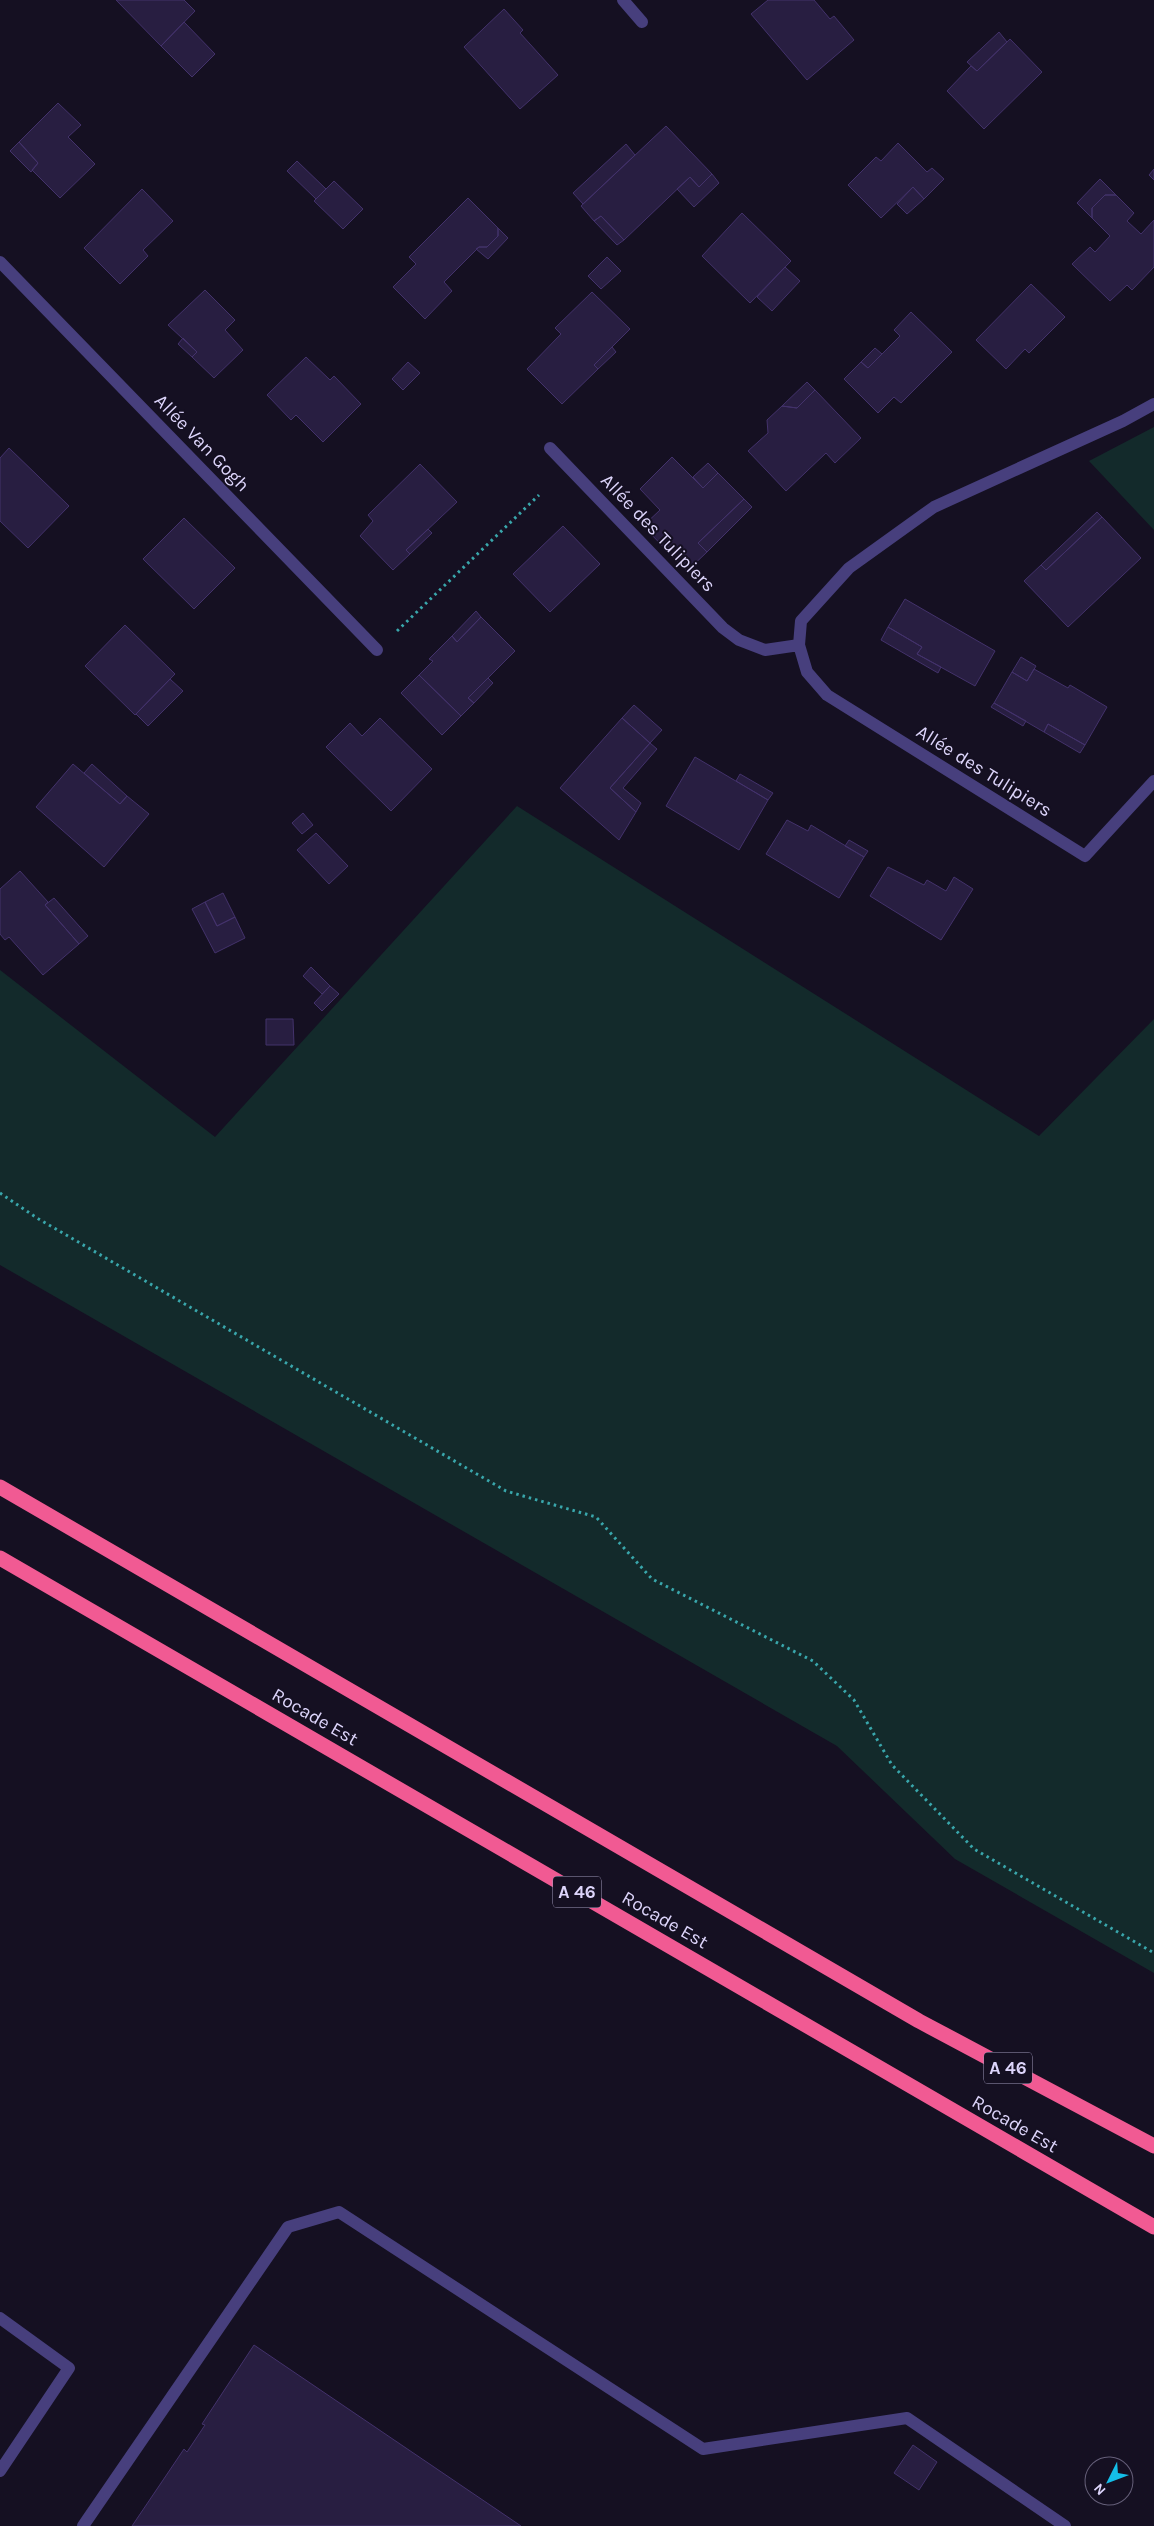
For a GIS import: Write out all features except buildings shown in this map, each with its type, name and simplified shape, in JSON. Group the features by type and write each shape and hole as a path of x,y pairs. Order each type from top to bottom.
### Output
{"highway":[{"name":"A 46","path":"0,1487 919,2020 1154,2148"},
{"name":"Rocade Est","path":"0,1558 1154,2227"}],"street":[{"path":"623,0 642,22"},
{"name":"Allée Van Gogh","path":"0,262 377,650"},
{"name":"Allée des Tulipiers","path":"1154,404 1123,421 934,507 849,568 802,621 799,645 807,672 827,695 1085,856 1154,781"},
{"name":"Allée des Tulipiers","path":"550,448 723,628 739,640 765,650 799,645"},
{"path":"83,2526 288,2227 339,2212 703,2449 907,2418 1065,2526"},
{"path":"0,2318 69,2368 0,2472"}],"path":[{"path":"377,650 539,495"},
{"path":"0,1194 36,1218 506,1491 596,1517 652,1579 813,1661 854,1700 892,1765 974,1849 1154,1953"}],"green space":[{"path":"1154,427 1154,530 1089,461"},
{"path":"517,806 1039,1136 1154,1019 1154,1973 955,1859 837,1746 0,1265 0,970 215,1137"}]}
